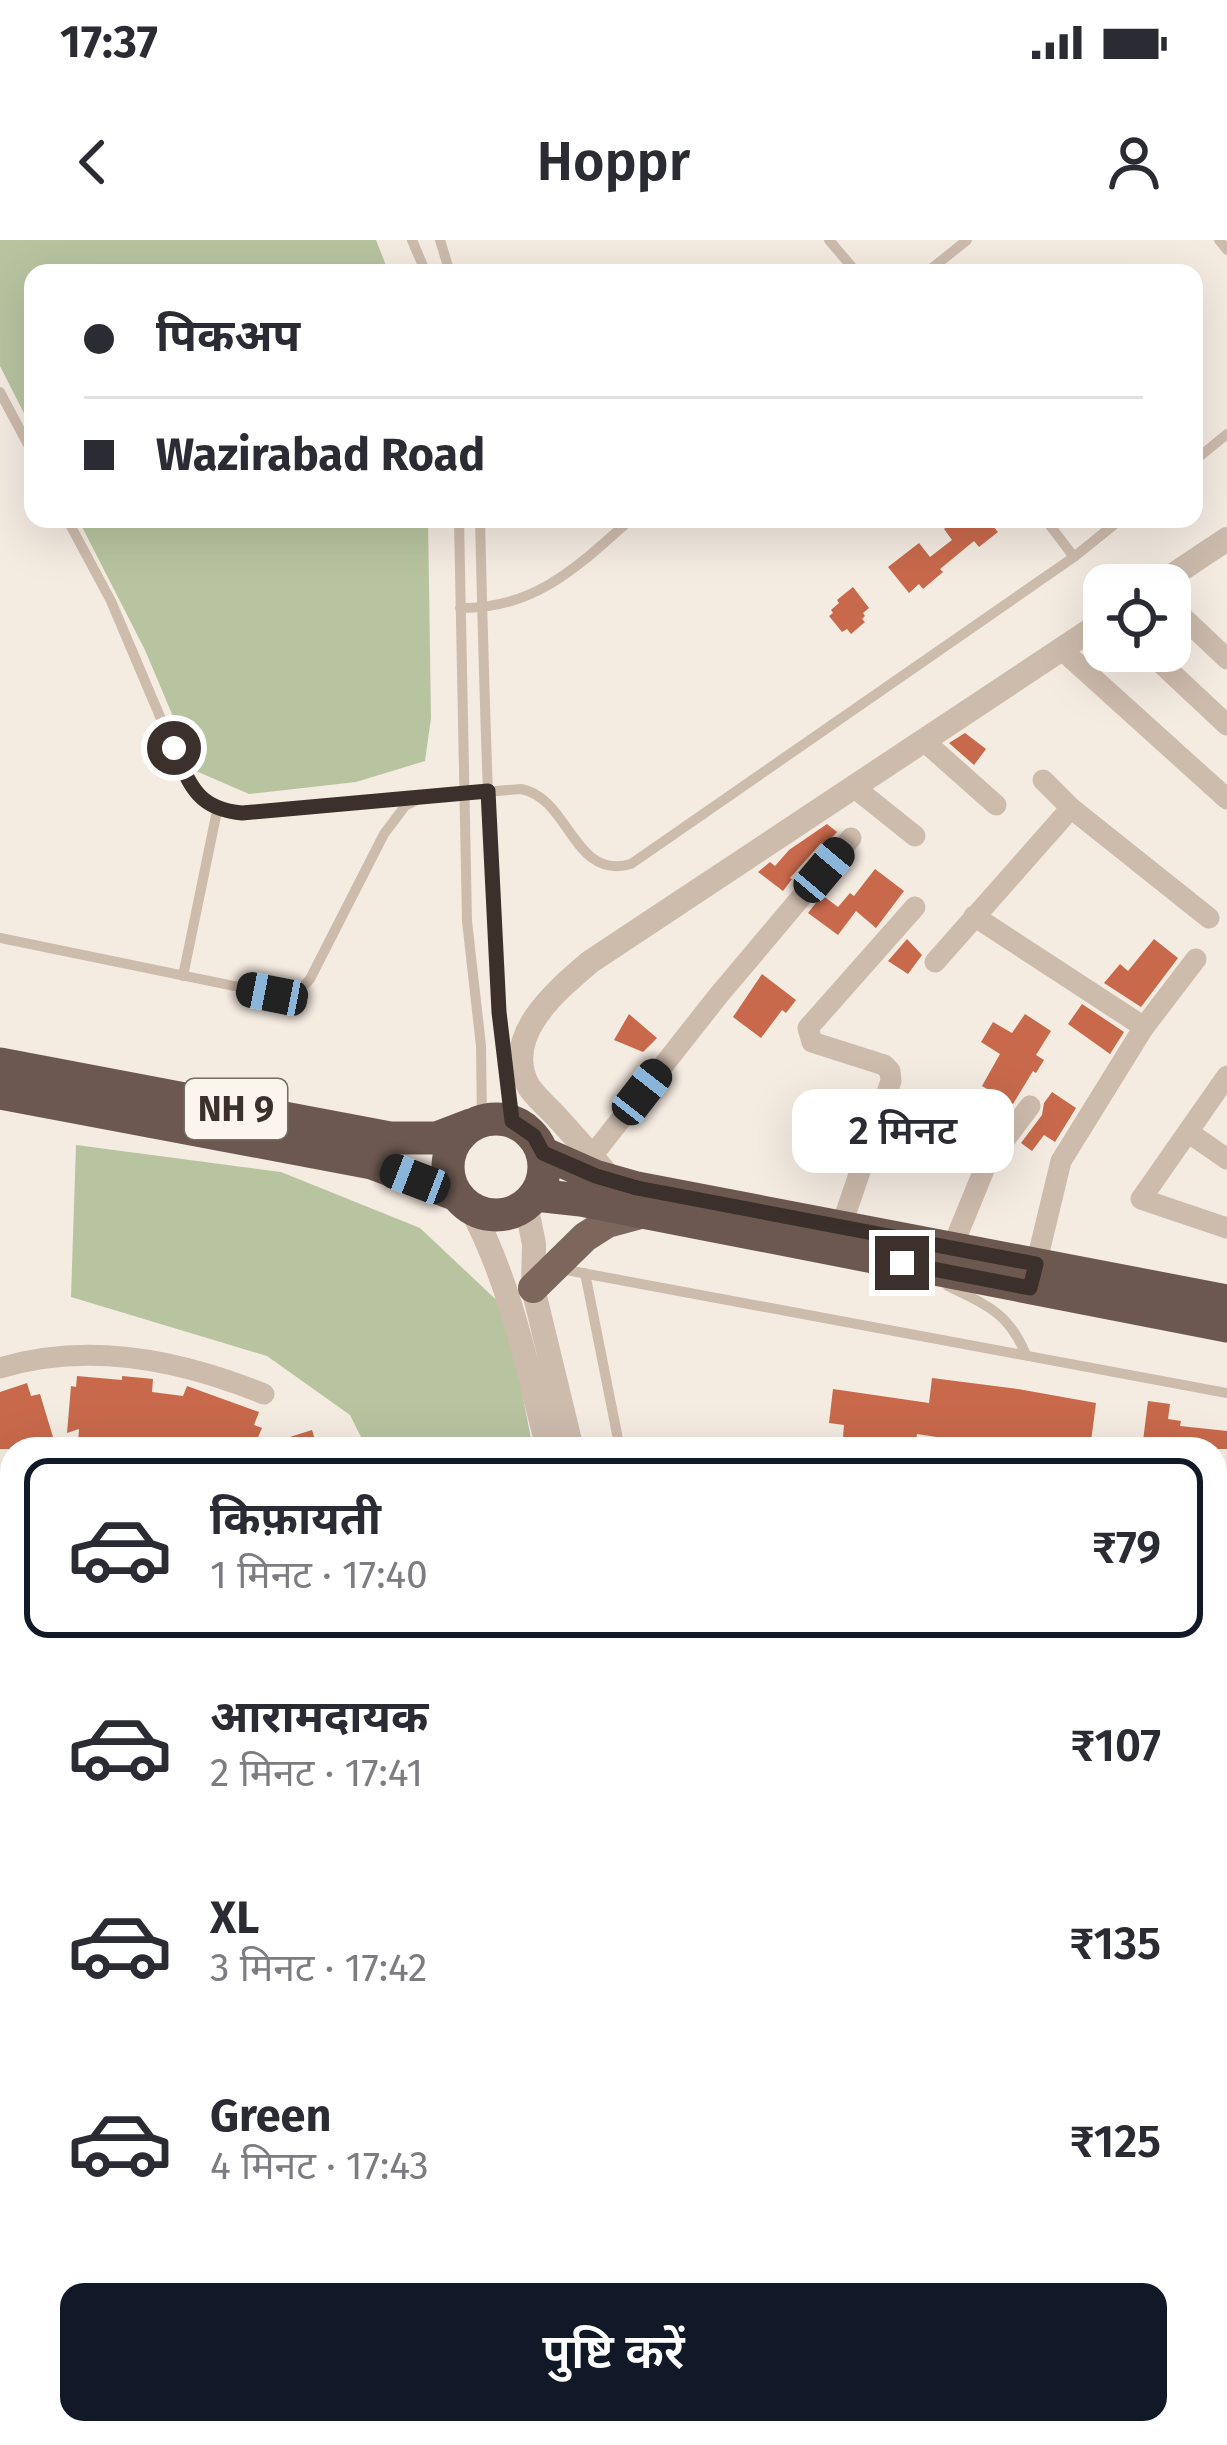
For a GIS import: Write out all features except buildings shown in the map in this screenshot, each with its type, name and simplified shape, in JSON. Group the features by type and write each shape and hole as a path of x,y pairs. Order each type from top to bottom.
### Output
{"highway":[{"name":"NH 9","path":"0,1064 390,1138 437,1138 488,1122"},
{"name":"NH 9","path":"0,1093 372,1163 464,1202"},
{"path":"531,1200 545,1168 534,1136 488,1122 456,1138 448,1157 448,1177 464,1202 490,1215 504,1214 531,1200 581,1200 902,1263 1227,1301"},
{"path":"543,1153 841,1227 952,1248 1033,1276 1227,1326"}],"main road":[{"path":"533,1289 585,1237 608,1222 644,1213"}],"street":[{"path":"1190,564 1227,539"},
{"path":"1191,625 1227,659"},
{"path":"851,838 718,996 602,1169 528,1085 523,1065 523,1046 537,1014 562,986 590,962 1083,636"},
{"path":"1062,650 1227,800"},
{"path":"1170,672 1227,725"},
{"path":"925,741 997,805"},
{"path":"1043,780 1071,808 1209,918"},
{"path":"855,788 915,836"},
{"path":"934,962 1071,808"},
{"path":"841,1227 891,1081 890,1071 812,1042 808,1028 914,907"},
{"path":"974,916 1144,1028"},
{"path":"1033,1276 1061,1161 1144,1028 1196,958"},
{"path":"1226,1225 1141,1199 1227,1076"},
{"path":"952,1248 986,1165 1030,1106"},
{"path":"1187,1132 1227,1159"},
{"path":"531,1200 533,1289 547,1437"},
{"path":"464,1202 489,1243 533,1289 569,1437"},
{"path":"0,1368 53,1356 140,1358 195,1369 264,1394"}],"lane":[{"path":"830,240 850,264"},
{"path":"937,264 967,240"},
{"path":"1219,240 1227,250"},
{"path":"0,392 24,437"},
{"path":"1203,454 1227,434"},
{"path":"73,528 111,601 189,784 217,811 242,813 520,788 547,801 587,854 599,864 616,868 632,864 1110,528"},
{"path":"458,528 467,921 488,1122"},
{"path":"480,528 499,1012 488,1122"},
{"path":"460,608 482,608 548,587 621,528"},
{"path":"1052,528 1074,556"},
{"path":"0,938 272,994 292,994 303,987 394,818 422,797"},
{"path":"183,976 217,811"},
{"path":"902,1263 995,1310 1012,1327 1026,1355"},
{"path":"533,1289 585,1274 1227,1393"},
{"path":"585,1274 618,1437"}],"green space":[{"path":"0,240 376,240 385,264 24,264 24,413 0,366"},
{"path":"83,528 428,528 431,718 425,761 356,782 249,794 196,771 145,650"},
{"path":"76,1145 281,1172 420,1228 506,1309 531,1437 361,1437 350,1415 267,1356 71,1297"}],"route":[{"path":"174,748 189,784 217,811 242,813 488,791 499,1012 512,1121 534,1136 543,1153 637,1188 1036,1264 1030,1288 902,1263"}]}
